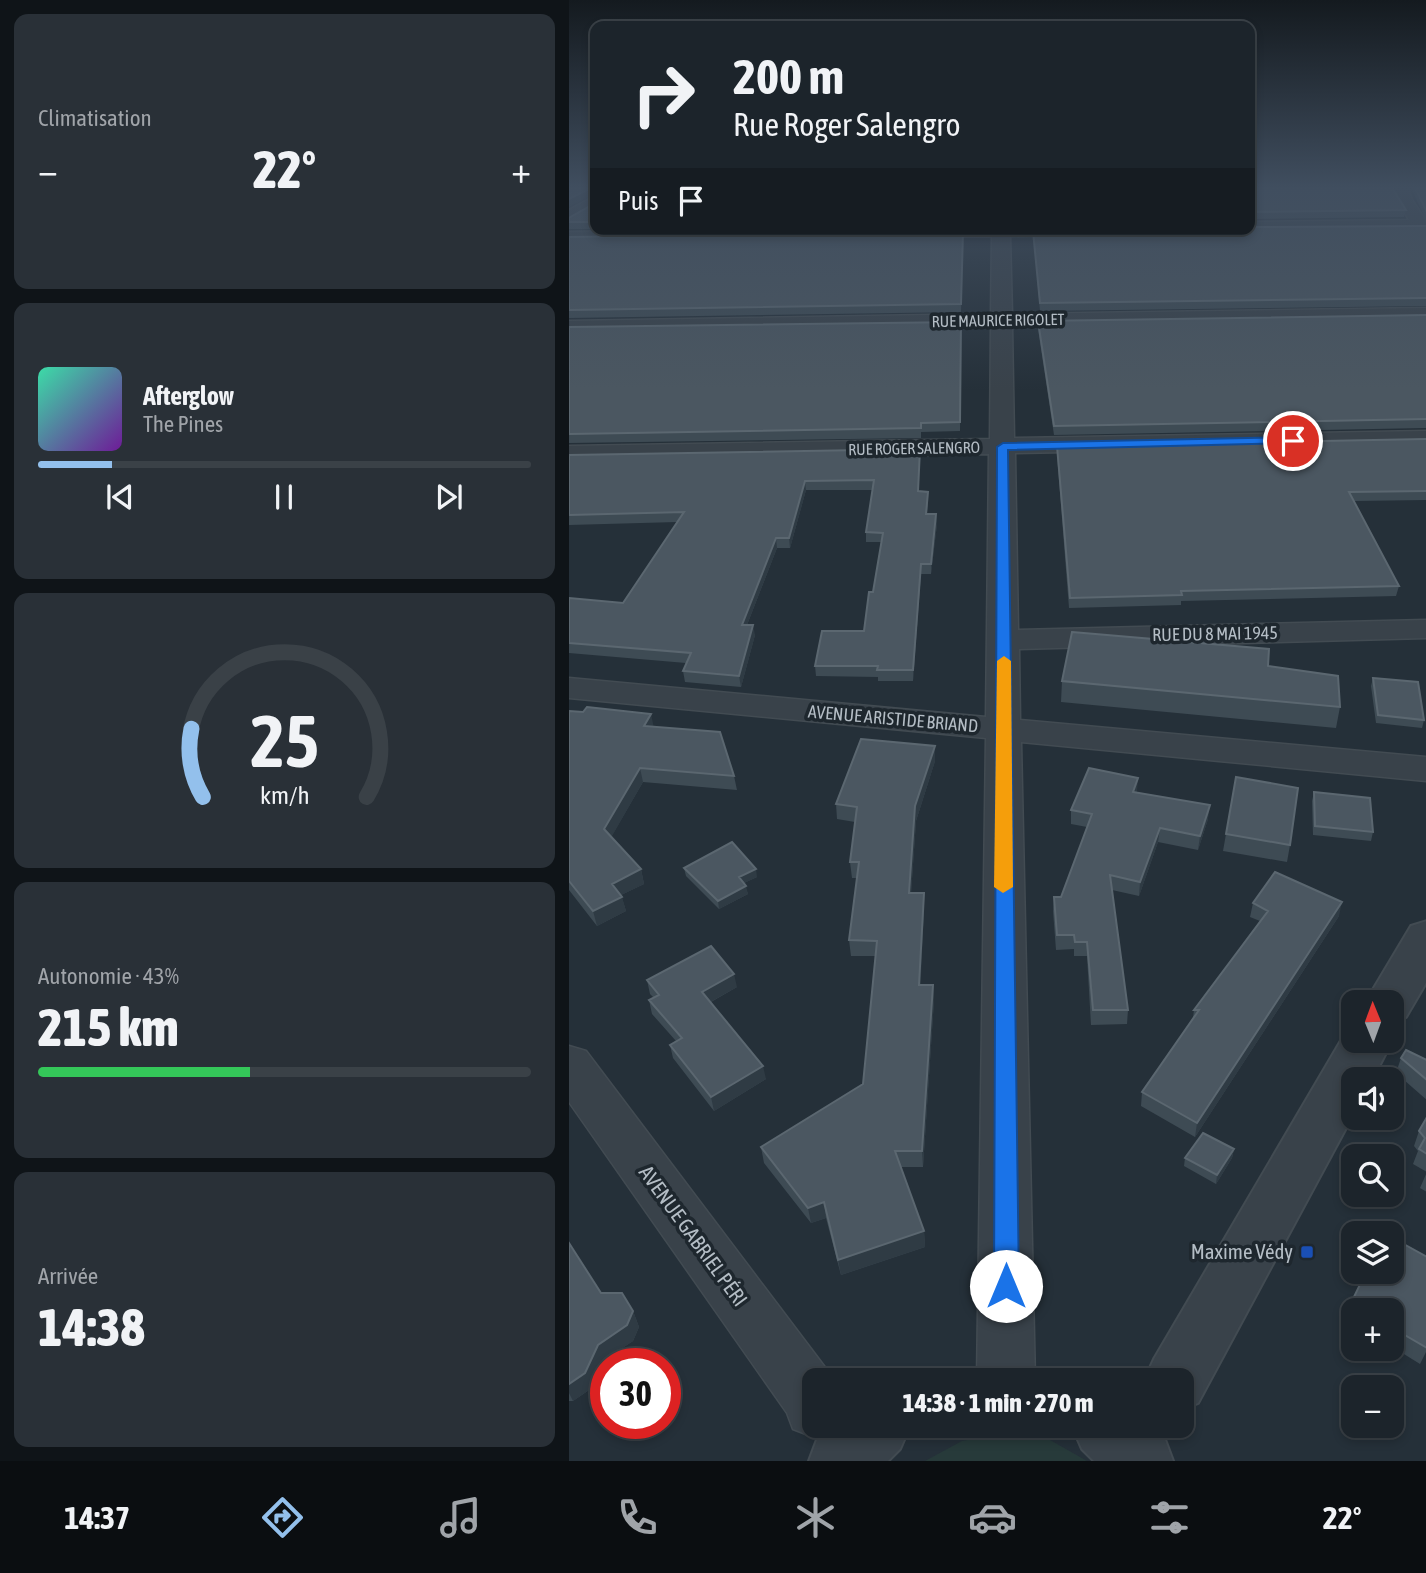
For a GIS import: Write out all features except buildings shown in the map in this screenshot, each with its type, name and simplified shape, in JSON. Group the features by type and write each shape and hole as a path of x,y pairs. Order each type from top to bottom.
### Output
{"street":[{"path":"1001,254 1005,640 1002,729 1006,1368"},
{"name":"RUE MAURICE RIGOLET","path":"569,327 1426,314"},
{"name":"RUE ROGER SALENGRO","path":"569,454 1426,438"},
{"name":"RUE DU 8 MAI 1945","path":"1005,640 1426,629"},
{"name":"AVENUE ARISTIDE BRIAND","path":"569,688 1426,769"},
{"path":"1396,990 1426,938"},
{"path":"1183,1368 1360,1054"},
{"name":"AVENUE GABRIEL PÉRI","path":"569,1065 802,1385"},
{"path":"824,1438 832,1461"},
{"path":"842,1461 865,1438"}],"shaded area":[{"path":"978,1438 1050,1440 1087,1461 925,1461 962,1441"}],"slow traffic":[{"path":"1003,887 1004,661"}],"place":[{"name":"Maxime Védy","path":"1307,1252"}],"route":[{"path":"1006,1286 1003,447 1293,441"}]}
